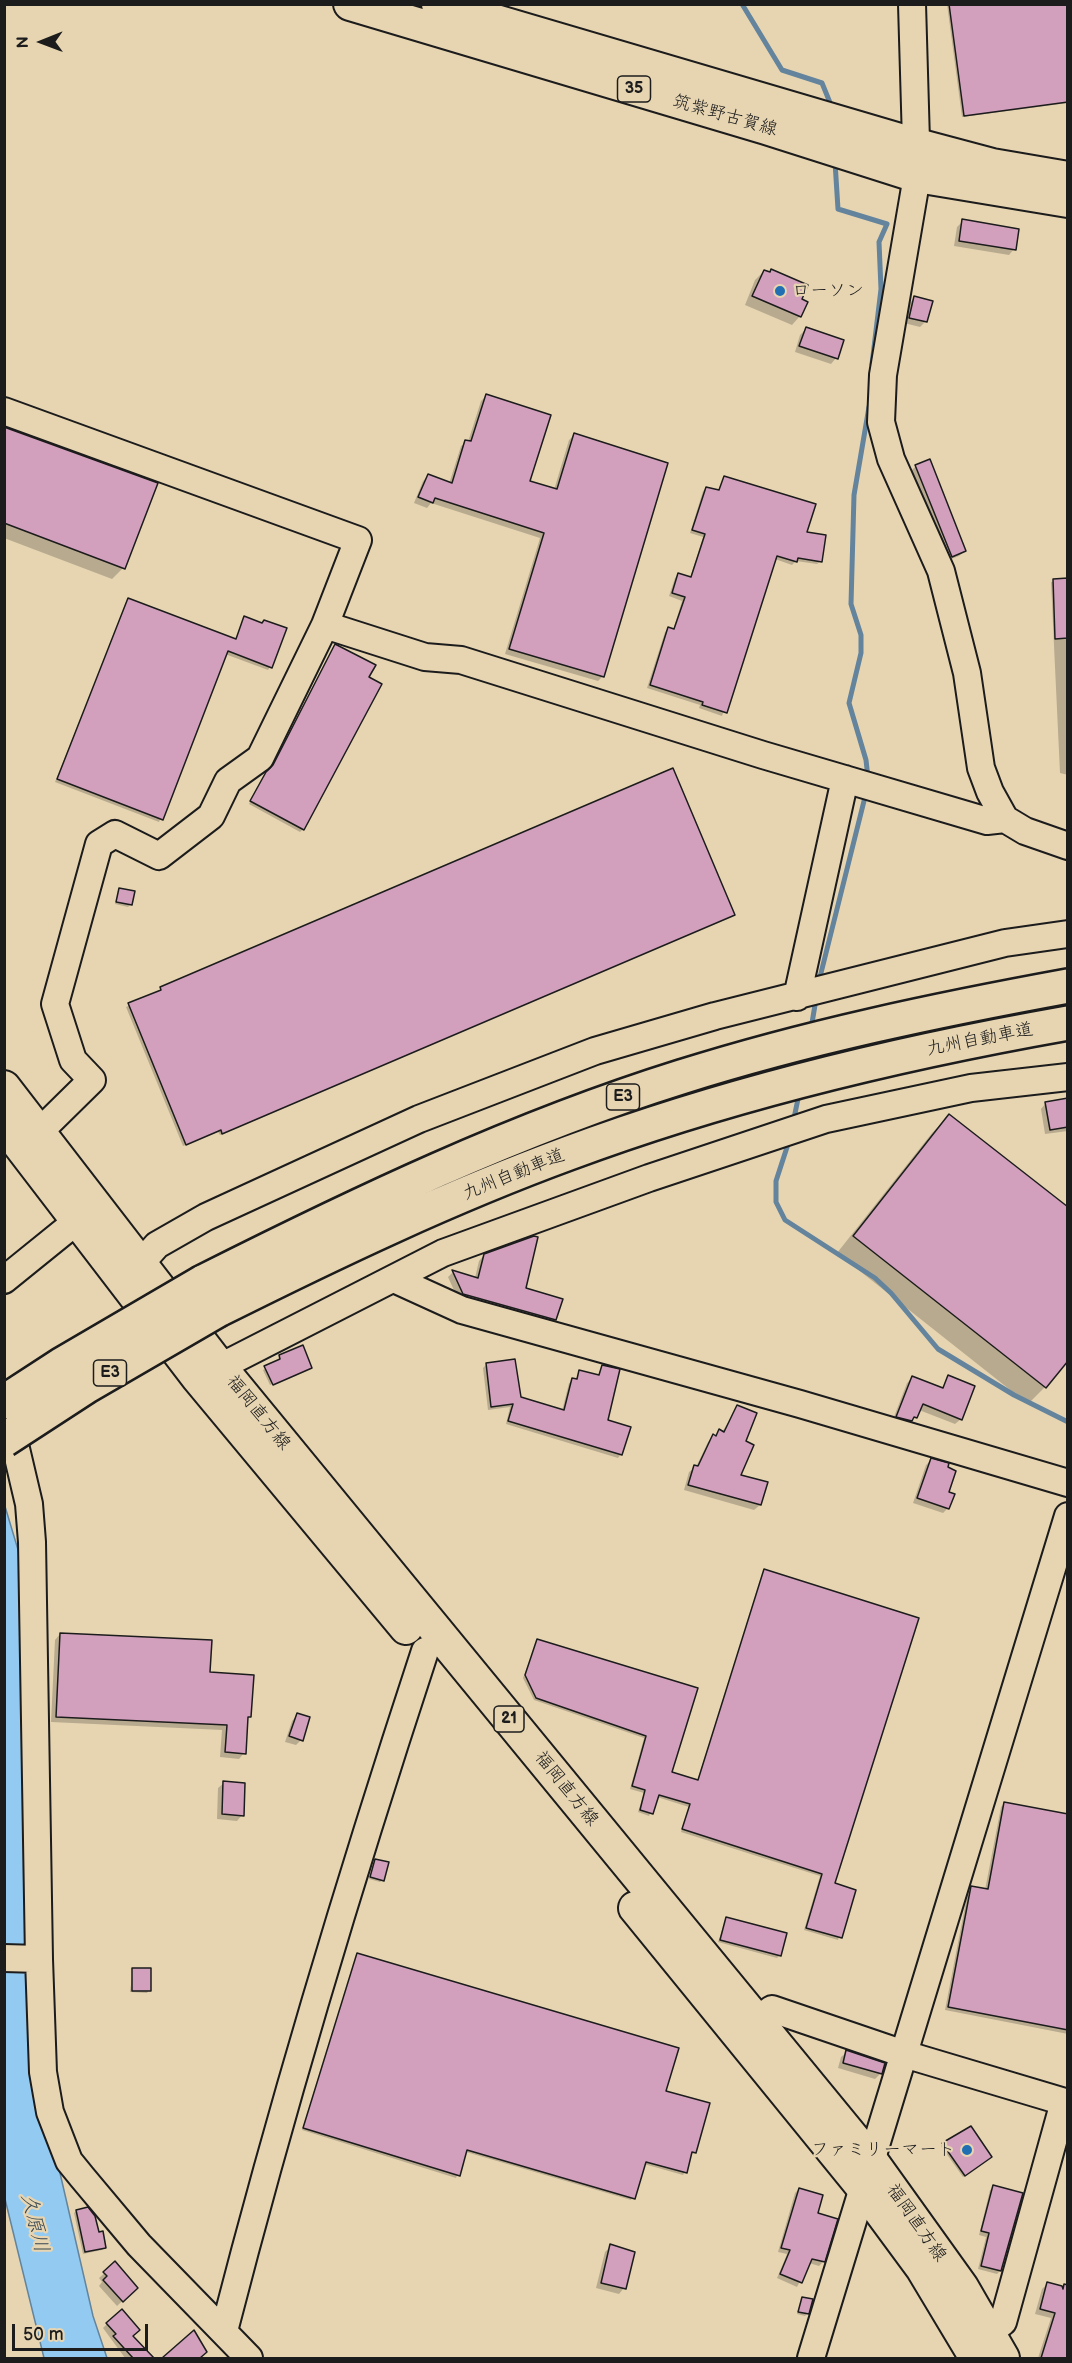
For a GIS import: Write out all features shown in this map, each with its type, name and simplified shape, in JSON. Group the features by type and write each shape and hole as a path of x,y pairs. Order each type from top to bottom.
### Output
{"highway":[{"name":"九州自動車道","path":"4,1440 87,1386 210,1296 374,1198 458,1161 558,1120 680,1077 774,1049 892,1020 1068,986"},
{"name":"九州自動車道","path":"4,1401 61,1365 210,1296 385,1230 570,1152 783,1085 902,1055 1068,1023"}],"main road":[{"name":"筑紫野古賀線","path":"350,4 789,134 917,160 992,165 1068,178"},
{"name":"筑紫野古賀線","path":"438,4 917,160 998,192 1068,201"},
{"name":"福岡直方線","path":"4,1087 22,1135 86,1214 198,1378 425,1652 867,2174"},
{"name":"福岡直方線","path":"86,1214 140,1264 220,1367 756,2021 867,2174 922,2268 989,2350"}],"street":[{"path":"912,4 917,160 883,375 881,422 891,459 941,571 967,673 981,768 1005,819 1025,831 1068,846"},
{"path":"4,411 358,540 325,625 260,758 228,781 211,816 159,856 115,834 99,844 56,1004 73,1060 92,1080 22,1135"},
{"path":"325,625 425,657 461,660 987,821 1005,819"},
{"path":"797,997 845,779"},
{"path":"140,1264 157,1245 206,1217 419,1119 595,1051 715,1016 1005,943 1068,934"},
{"path":"220,1367 443,1253 649,1178 826,1119 971,1088 1068,1077"},
{"path":"4,1280 86,1214"},
{"path":"394,1279 462,1310 800,1404 1068,1484"},
{"path":"4,1401 29,1504 32,1542 23,1958 50,2112 69,2161 139,2245 249,2358"},
{"path":"811,2358 1068,1516"},
{"path":"224,2331 266,2167 347,1890 425,1652"},
{"path":"756,2021 772,2009 904,2054 1066,2103 1003,2322 989,2350"}],"water":[{"name":"久原川","path":"4,1503 22,1563 26,1939 30,2043 93,2316 107,2358 44,2358 5,2199"}],"building":[{"path":"949,4 1068,4 1068,102 964,116"},
{"path":"962,219 1019,229 1016,250 959,241"},
{"name":"ローソン","path":"771,269 808,285 802,299 808,302 801,317 752,296 764,270 770,272"},
{"path":"914,296 933,301 927,322 909,318"},
{"path":"806,327 844,340 838,359 799,346"},
{"path":"486,394 551,415 530,481 557,489 574,433 668,463 604,677 509,649 544,533 435,498 433,503 418,497 428,474 452,483 465,440 471,441"},
{"path":"4,427 158,483 125,569 4,523"},
{"path":"930,459 966,551 952,557 915,465"},
{"path":"724,476 816,504 807,532 826,535 822,562 798,558 797,562 777,556 727,713 702,705 703,702 650,685 668,627 674,629 685,597 672,593 678,573 691,577 705,534 692,530 706,487 719,490"},
{"path":"1068,578 1068,638 1055,639 1053,579"},
{"path":"128,598 236,639 244,616 262,623 264,620 287,628 272,668 228,651 163,820 57,779"},
{"path":"335,644 376,665 369,677 382,684 304,830 250,801 266,772 273,765"},
{"path":"673,768 735,915 222,1134 221,1130 186,1145 128,1003 161,990 160,987"},
{"path":"119,888 135,891 132,905 116,902"},
{"path":"1068,1098 1068,1127 1050,1130 1045,1102"},
{"path":"949,1114 1068,1207 1068,1361 1046,1388 853,1236"},
{"path":"534,1236 538,1237 526,1288 563,1299 556,1320 463,1294 452,1270 478,1278 484,1254"},
{"path":"303,1345 312,1368 273,1385 264,1366 280,1359 279,1355"},
{"path":"515,1359 521,1397 564,1410 572,1378 577,1379 579,1370 599,1375 602,1365 620,1369 608,1420 631,1427 622,1455 508,1421 513,1404 491,1407 486,1363"},
{"path":"948,1375 975,1386 962,1420 923,1404 917,1418 914,1417 912,1421 896,1417 912,1376 943,1388"},
{"path":"737,1405 757,1413 746,1441 754,1445 741,1475 768,1482 761,1505 688,1485 694,1465 698,1466 713,1434 716,1436 719,1429 724,1432"},
{"path":"931,1458 949,1463 948,1467 956,1471 949,1492 955,1494 949,1509 917,1498"},
{"path":"764,1569 919,1618 835,1883 856,1890 842,1938 806,1928 822,1874 682,1829 690,1804 659,1795 653,1814 640,1810 645,1790 632,1786 646,1736 536,1698 525,1675 537,1639 698,1688 672,1772 698,1780"},
{"path":"60,1633 212,1640 210,1672 254,1675 246,1754 225,1752 227,1725 56,1717"},
{"path":"297,1713 310,1717 303,1741 289,1736"},
{"path":"223,1781 245,1783 244,1816 222,1814"},
{"path":"1004,1802 1068,1814 1068,2030 948,2007 971,1886 988,1889"},
{"path":"375,1859 389,1862 384,1881 370,1877"},
{"path":"726,1917 787,1933 781,1956 720,1940"},
{"path":"357,1953 679,2048 666,2091 710,2103 696,2153 692,2152 687,2173 646,2162 635,2199 467,2150 460,2176 303,2128"},
{"path":"132,1968 151,1968 151,1991 132,1991"},
{"path":"846,2050 885,2063 882,2074 843,2063"},
{"name":"ファミリーマート","path":"971,2126 992,2157 965,2176 942,2143"},
{"path":"993,2185 1023,2193 1001,2271 981,2266 989,2233 981,2231"},
{"path":"799,2188 823,2195 818,2213 838,2219 825,2262 812,2259 802,2283 780,2274 790,2250 781,2248"},
{"path":"88,2207 95,2216 99,2232 103,2231 106,2248 85,2252 76,2210"},
{"path":"610,2244 635,2252 626,2289 601,2283"},
{"path":"115,2261 138,2288 123,2302 103,2280 107,2276 103,2272"},
{"path":"1047,2282 1062,2286 1063,2289 1064,2284 1068,2285 1068,2358 1041,2358 1055,2313 1040,2309"},
{"path":"802,2297 813,2299 809,2314 798,2312"},
{"path":"122,2309 140,2330 133,2336 154,2358 133,2358 113,2336 116,2334 106,2323"},
{"path":"194,2330 207,2352 200,2358 162,2358"}],"waterway":[{"path":"742,4 782,70 822,83 833,110"},
{"path":"835,162 838,209 887,224 879,242 881,289 872,364"},
{"path":"868,778 866,760 849,703 861,653 861,635 851,604 854,495 869,407"},
{"path":"819,981 866,793"},
{"path":"811,1029 816,999"},
{"path":"793,1123 799,1094"},
{"path":"790,1138 776,1181 776,1202 785,1220 875,1278 891,1293 938,1349 1014,1395 1068,1422"}],"place":[{"name":"ローソン","path":"780,291"},
{"name":"ファミリーマート","path":"967,2150"}]}
